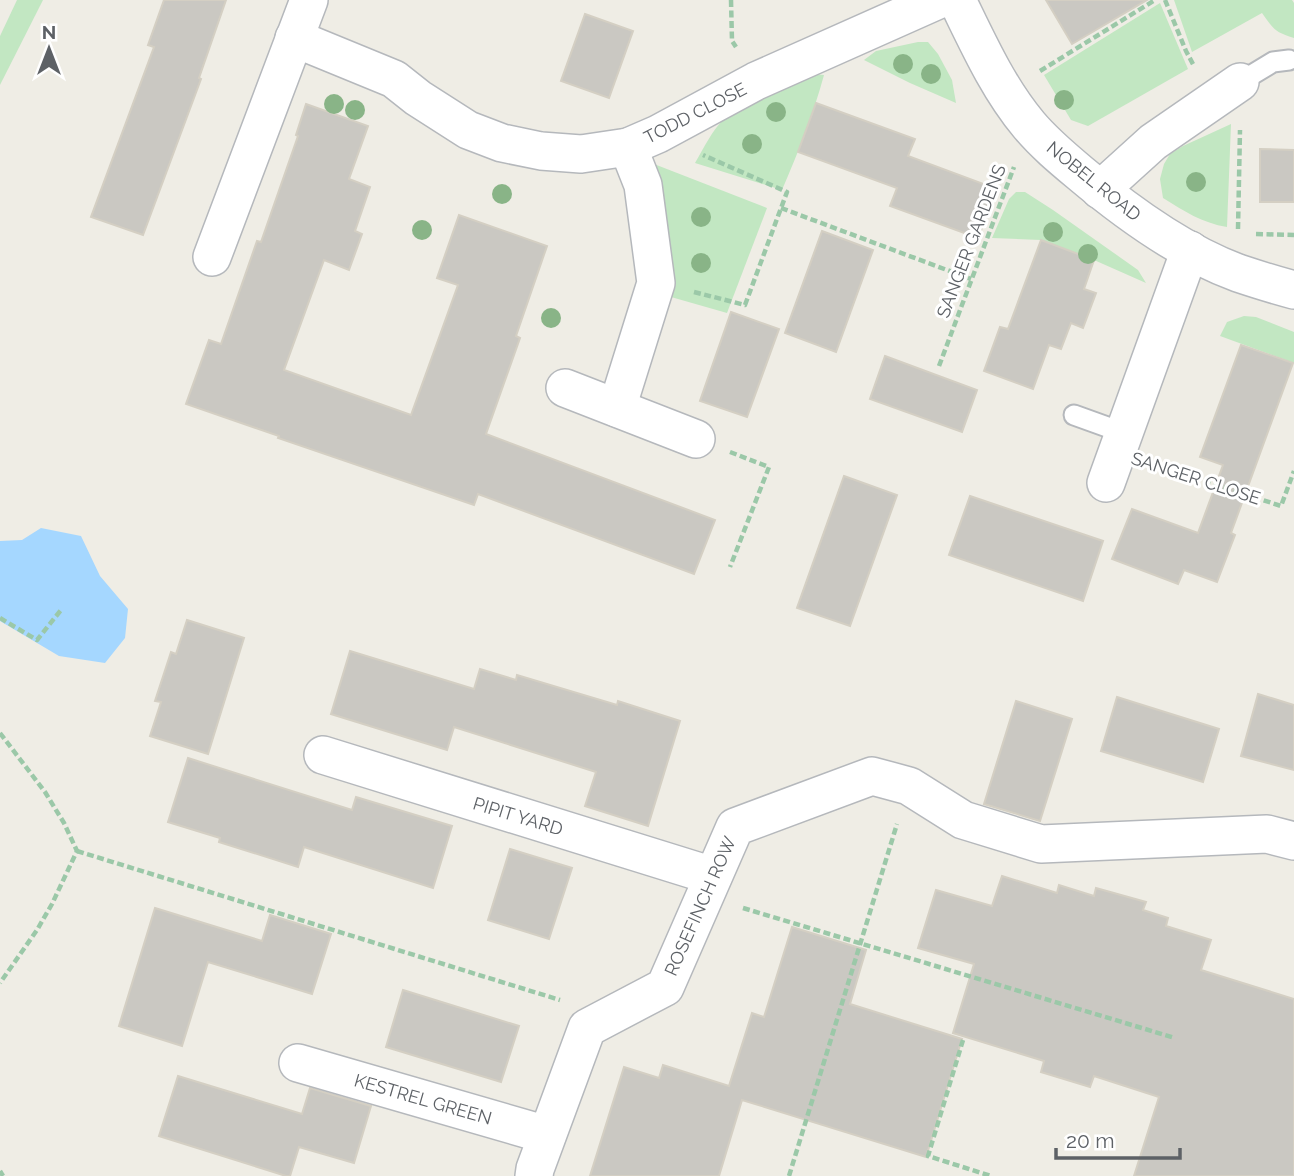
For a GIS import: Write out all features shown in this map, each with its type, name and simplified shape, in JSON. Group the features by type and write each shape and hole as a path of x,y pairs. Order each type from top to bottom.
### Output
{"street":[{"path":"212,257 309,0"},
{"name":"TODD CLOSE","path":"295,38 394,79 468,130 502,143 541,152 581,154 643,141 756,81 938,0"},
{"name":"NOBEL ROAD","path":"957,0 1004,92 1029,126 1062,158 1144,222 1190,250 1237,272 1294,290"},
{"path":"1100,190 1153,142 1227,91"},
{"path":"617,408 656,283 643,185 643,141"},
{"name":"SANGER CLOSE","path":"1115,456 1190,250"},
{"path":"565,388 696,439"},
{"name":"PIPIT YARD","path":"323,755 709,886"},
{"name":"ROSEFINCH ROW","path":"534,1176 587,1028 665,987 735,827 872,776 909,786 963,820 1041,844 1267,834 1294,841"},
{"name":"KESTREL GREEN","path":"298,1063 547,1135"}],"lane":[{"path":"1227,91 1273,62 1289,60"},
{"name":"SANGER CLOSE","path":"1074,415 1115,456"}],"path":[{"path":"1004,92 1155,0"},
{"path":"1165,0 1186,51 1227,91 1238,234 1237,272"},
{"name":"SANGER GARDENS","path":"939,366 1029,126"},
{"path":"643,141 787,192 745,305 656,283"},
{"path":"781,208 971,279"},
{"path":"1238,234 1294,235"},
{"path":"696,439 769,467 730,567"},
{"name":"SANGER CLOSE","path":"1115,456 1281,506 1294,471"},
{"path":"0,618 37,640 61,610"},
{"path":"0,733 45,792 77,851 611,1016"},
{"path":"789,1176 909,786"},
{"path":"1,980 37,930 77,851"},
{"path":"709,886 860,944 1175,1038"},
{"path":"0,971 1,980"},
{"path":"963,1040 928,1156 991,1176"},
{"path":"0,1171 3,1176"}],"green space":[{"path":"17,0 43,0 0,85 0,36"},
{"path":"1174,0 1292,0 1294,38 1275,30 1262,13 1192,52"},
{"path":"1160,3 1188,69 1088,126 1071,120 1044,75"},
{"path":"928,42 938,54 952,80 956,103 864,60 876,51"},
{"path":"813,74 824,75 805,134 782,190 695,163 708,139 725,118 756,98"},
{"path":"1231,124 1227,227 1201,219 1163,198 1160,179 1170,154"},
{"path":"654,164 767,208 727,313 664,295"},
{"path":"1016,192 1025,192 1053,210 1138,270 1146,283 1041,240 992,238 1009,199"},
{"path":"1244,316 1256,317 1294,332 1294,363 1220,336 1227,322"}],"water":[{"path":"41,528 81,536 100,576 128,609 125,638 105,663 59,656 0,621 0,541 22,540"}],"building":[{"path":"164,0 226,0 199,78 201,79 143,235 91,217 154,47 148,45"},
{"path":"1046,0 1147,0 1072,44"},
{"path":"585,14 633,31 609,98 561,81"},
{"path":"816,103 915,139 908,156 997,189 978,238 890,206 897,188 798,152"},
{"path":"306,104 368,126 349,179 370,187 355,231 362,234 349,270 324,260 284,370 411,415 458,285 437,278 459,215 547,246 516,336 520,338 486,434 715,520 694,574 478,494 474,505 186,404 209,340 221,344 257,241 261,242 298,136 296,135"},
{"path":"1260,149 1294,150 1294,202 1260,202"},
{"path":"822,231 873,250 836,352 785,333"},
{"path":"1041,240 1094,260 1084,289 1096,293 1083,328 1071,323 1061,349 1049,345 1033,389 984,371 1000,327 1008,329"},
{"path":"731,312 779,329 747,417 700,401"},
{"path":"1241,345 1293,363 1231,533 1235,535 1217,582 1184,570 1178,584 1112,559 1132,509 1198,533 1223,465 1200,457"},
{"path":"885,356 977,390 962,432 870,399"},
{"path":"844,476 897,495 850,626 797,608"},
{"path":"970,496 1103,541 1083,601 949,555"},
{"path":"187,620 244,638 208,754 150,736 161,702 155,701 171,652 176,654"},
{"path":"350,651 474,689 480,669 516,680 517,675 617,705 618,701 680,721 648,826 585,806 596,772 454,727 447,750 331,714"},
{"path":"1258,694 1294,705 1294,770 1241,756"},
{"path":"1117,697 1219,729 1203,782 1101,751"},
{"path":"1016,701 1072,719 1040,821 984,804"},
{"path":"188,758 352,810 356,797 452,826 433,888 304,847 298,867 219,842 220,838 168,822"},
{"path":"510,849 572,868 549,939 488,920"},
{"path":"1002,876 1057,893 1059,885 1094,896 1096,888 1146,902 1143,910 1168,918 1166,926 1211,940 1201,970 1294,999 1294,1176 1134,1176 1159,1097 1094,1076 1090,1087 1041,1072 1044,1061 953,1033 974,964 918,948 936,890 992,906"},
{"path":"155,908 262,941 270,915 331,934 312,994 208,962 182,1046 119,1026"},
{"path":"792,927 866,950 850,1004 962,1039 926,1157 742,1100 719,1176 590,1176 624,1067 659,1078 663,1065 729,1086 752,1013 764,1017"},
{"path":"403,990 519,1026 501,1082 386,1047"},
{"path":"178,1076 302,1114 310,1088 371,1106 354,1163 299,1147 290,1176 286,1176 159,1136"}]}
